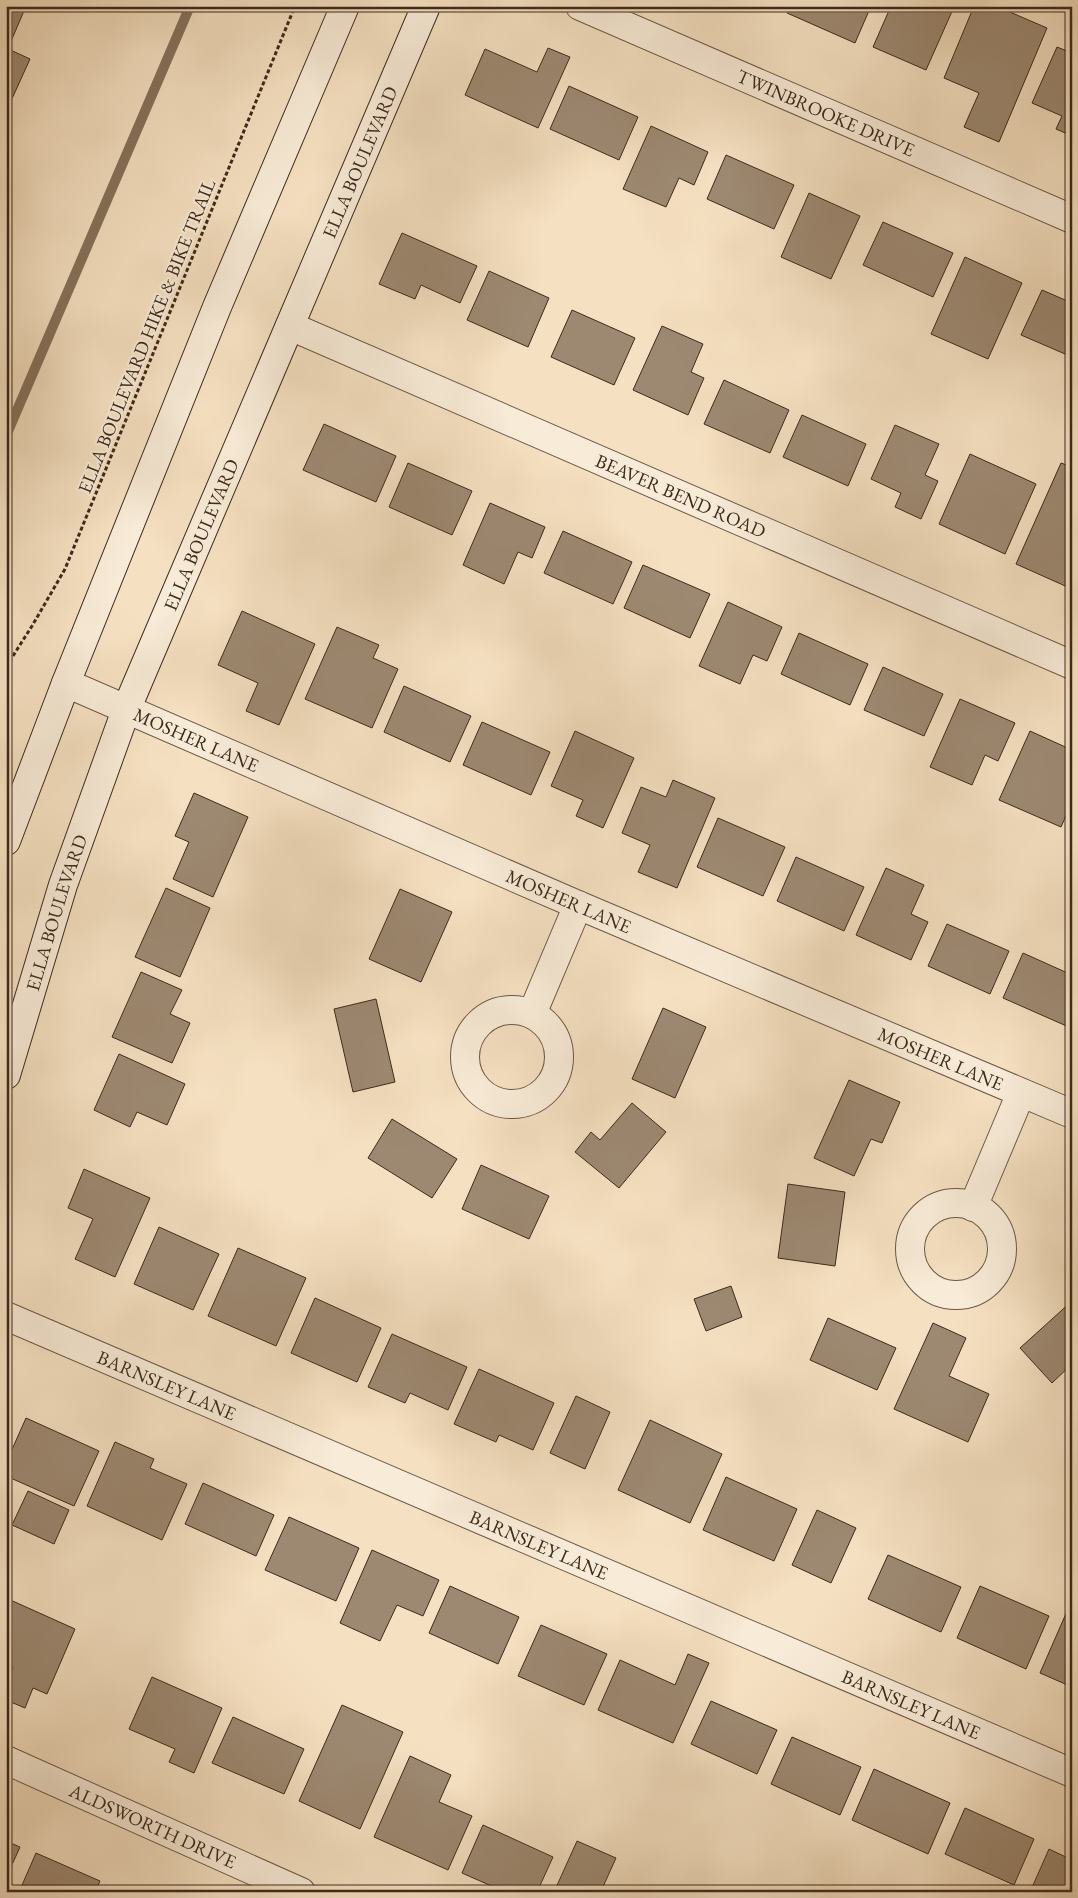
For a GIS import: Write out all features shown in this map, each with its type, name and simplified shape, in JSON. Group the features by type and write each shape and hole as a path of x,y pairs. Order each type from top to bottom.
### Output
{"street":[{"path":"6,841 66,683 217,307 345,6"},
{"name":"ELLA BOULEVARD","path":"6,1075 63,885 126,710 426,6"},
{"name":"TWINBROOKE DRIVE","path":"580,6 1072,219"},
{"name":"BEAVER BEND ROAD","path":"290,326 1072,665"},
{"name":"MOSHER LANE","path":"66,683 578,905 1072,1114"},
{"path":"532,1014 578,905"},
{"path":"973,1206 1021,1093"},
{"name":"BARNSLEY LANE","path":"6,1316 1072,1773"},
{"name":"ALDSWORTH DRIVE","path":"6,1760 301,1892"}],"path":[{"name":"ELLA BOULEVARD HIKE & BIKE TRAIL","path":"6,667 65,568 296,6"}],"building":[{"path":"6,6 26,6 12,39 6,37"},
{"path":"790,6 871,6 855,43 787,13"},
{"path":"891,6 954,7 926,70 873,47"},
{"path":"974,6 996,6 1047,28 999,142 964,127 979,93 944,78"},
{"path":"1057,47 1072,53 1072,136 1056,129 1062,116 1032,103"},
{"path":"6,48 30,59 6,112"},
{"path":"548,48 570,57 538,128 465,95 485,49 537,72"},
{"path":"569,86 638,117 619,160 550,129"},
{"path":"651,126 708,152 694,185 679,178 666,207 623,189"},
{"path":"726,155 794,185 774,229 707,199"},
{"path":"809,193 860,216 831,279 781,257"},
{"path":"883,222 953,253 933,297 863,265"},
{"path":"402,233 477,266 460,303 421,285 415,299 379,284"},
{"path":"965,257 1022,283 988,359 931,334"},
{"path":"489,271 549,298 528,347 467,320"},
{"path":"1042,290 1072,303 1072,357 1021,335"},
{"path":"572,310 635,338 614,385 551,357"},
{"path":"662,326 703,344 691,372 704,378 688,415 633,390"},
{"path":"724,380 789,410 770,453 704,424"},
{"path":"802,415 866,444 848,486 783,457"},
{"path":"324,424 396,456 376,502 303,470"},
{"path":"895,425 939,444 925,475 938,481 921,519 895,507 901,493 871,479"},
{"path":"970,454 1036,484 1005,554 939,524"},
{"path":"408,463 472,491 452,535 389,507"},
{"path":"1061,463 1072,467 1072,589 1016,564"},
{"path":"490,503 545,527 532,558 518,552 504,584 463,565"},
{"path":"563,531 632,562 613,604 544,573"},
{"path":"643,565 710,594 690,638 624,608"},
{"path":"728,602 782,627 767,661 753,655 740,684 699,666"},
{"path":"242,611 315,644 279,725 246,711 258,683 218,665"},
{"path":"337,627 379,645 373,658 398,669 372,728 305,699"},
{"path":"799,633 868,664 850,705 781,674"},
{"path":"883,667 943,694 924,736 864,710"},
{"path":"404,686 471,716 450,762 384,732"},
{"path":"960,699 1015,723 998,761 985,755 972,785 930,767"},
{"path":"482,722 550,752 531,795 463,765"},
{"path":"575,731 634,758 603,828 576,816 583,800 551,786"},
{"path":"1030,731 1072,750 1072,802 1061,827 999,800"},
{"path":"673,780 715,798 677,888 638,872 650,845 622,833 641,787 666,797"},
{"path":"194,793 248,817 213,897 173,879 189,842 175,836"},
{"path":"718,818 785,847 763,896 697,867"},
{"path":"796,857 864,887 844,931 777,901"},
{"path":"886,868 924,885 911,914 928,922 911,960 856,935"},
{"path":"166,888 210,908 180,977 135,957"},
{"path":"400,889 452,912 421,982 369,959"},
{"path":"947,924 1009,951 990,994 928,966"},
{"path":"1023,953 1072,975 1071,1028 1003,998"},
{"path":"141,972 182,990 170,1014 190,1023 172,1063 112,1037"},
{"path":"376,999 395,1082 353,1092 334,1009"},
{"path":"663,1008 706,1027 675,1098 632,1079"},
{"path":"119,1054 185,1084 167,1125 137,1112 130,1127 94,1110"},
{"path":"849,1080 900,1102 882,1143 871,1139 854,1176 814,1158"},
{"path":"632,1103 666,1132 619,1188 575,1152 591,1132 600,1140"},
{"path":"392,1119 457,1159 432,1198 368,1158"},
{"path":"481,1165 549,1196 529,1239 462,1209"},
{"path":"84,1169 150,1198 115,1277 75,1259 93,1219 68,1208"},
{"path":"788,1184 845,1192 835,1266 778,1258"},
{"path":"159,1227 219,1254 193,1310 134,1284"},
{"path":"238,1248 306,1278 276,1346 208,1316"},
{"path":"731,1286 742,1317 706,1331 694,1299"},
{"path":"315,1298 381,1328 357,1382 291,1353"},
{"path":"1072,1301 1072,1364 1052,1383 1020,1348"},
{"path":"828,1318 896,1348 877,1390 810,1360"},
{"path":"933,1323 966,1338 949,1376 989,1394 968,1442 894,1409"},
{"path":"392,1334 467,1367 448,1410 410,1393 405,1403 368,1387"},
{"path":"479,1369 554,1403 533,1450 499,1435 496,1442 454,1424"},
{"path":"576,1396 610,1412 585,1469 550,1453"},
{"path":"26,1418 99,1451 74,1506 6,1476 6,1463"},
{"path":"650,1420 722,1454 690,1523 618,1490"},
{"path":"115,1442 154,1459 150,1468 187,1484 162,1540 87,1506"},
{"path":"726,1477 797,1509 774,1561 703,1530"},
{"path":"203,1483 274,1515 256,1556 185,1524"},
{"path":"28,1491 69,1510 54,1544 12,1525"},
{"path":"817,1510 856,1528 831,1583 792,1565"},
{"path":"289,1517 359,1548 336,1601 265,1570"},
{"path":"372,1550 439,1580 423,1616 397,1605 380,1641 340,1623"},
{"path":"888,1555 961,1587 941,1632 868,1599"},
{"path":"450,1586 519,1617 498,1664 429,1633"},
{"path":"980,1586 1049,1616 1026,1669 957,1638"},
{"path":"6,1598 75,1629 47,1694 33,1688 25,1708 6,1700 6,1682 13,1667 6,1664"},
{"path":"1068,1609 1072,1611 1072,1687 1040,1673"},
{"path":"541,1625 607,1654 584,1705 518,1676"},
{"path":"688,1654 709,1663 673,1743 598,1710 620,1660 675,1685"},
{"path":"152,1677 222,1708 194,1773 169,1762 175,1749 129,1729"},
{"path":"711,1701 777,1730 757,1774 691,1744"},
{"path":"342,1705 403,1732 360,1829 299,1801"},
{"path":"233,1717 304,1749 284,1794 212,1763"},
{"path":"792,1737 861,1767 840,1815 771,1784"},
{"path":"410,1756 451,1775 439,1802 472,1816 448,1870 374,1837"},
{"path":"874,1769 950,1803 928,1854 852,1820"},
{"path":"965,1808 1034,1839 1014,1885 945,1854"},
{"path":"483,1825 553,1857 537,1892 505,1892 462,1873"},
{"path":"6,1841 20,1847 6,1878"},
{"path":"577,1841 616,1858 602,1889 607,1892 554,1892"},
{"path":"1049,1849 1072,1860 1072,1892 1030,1892"},
{"path":"36,1853 100,1881 95,1892 19,1892"}],"waterway":[{"path":"6,436 190,6"}]}
